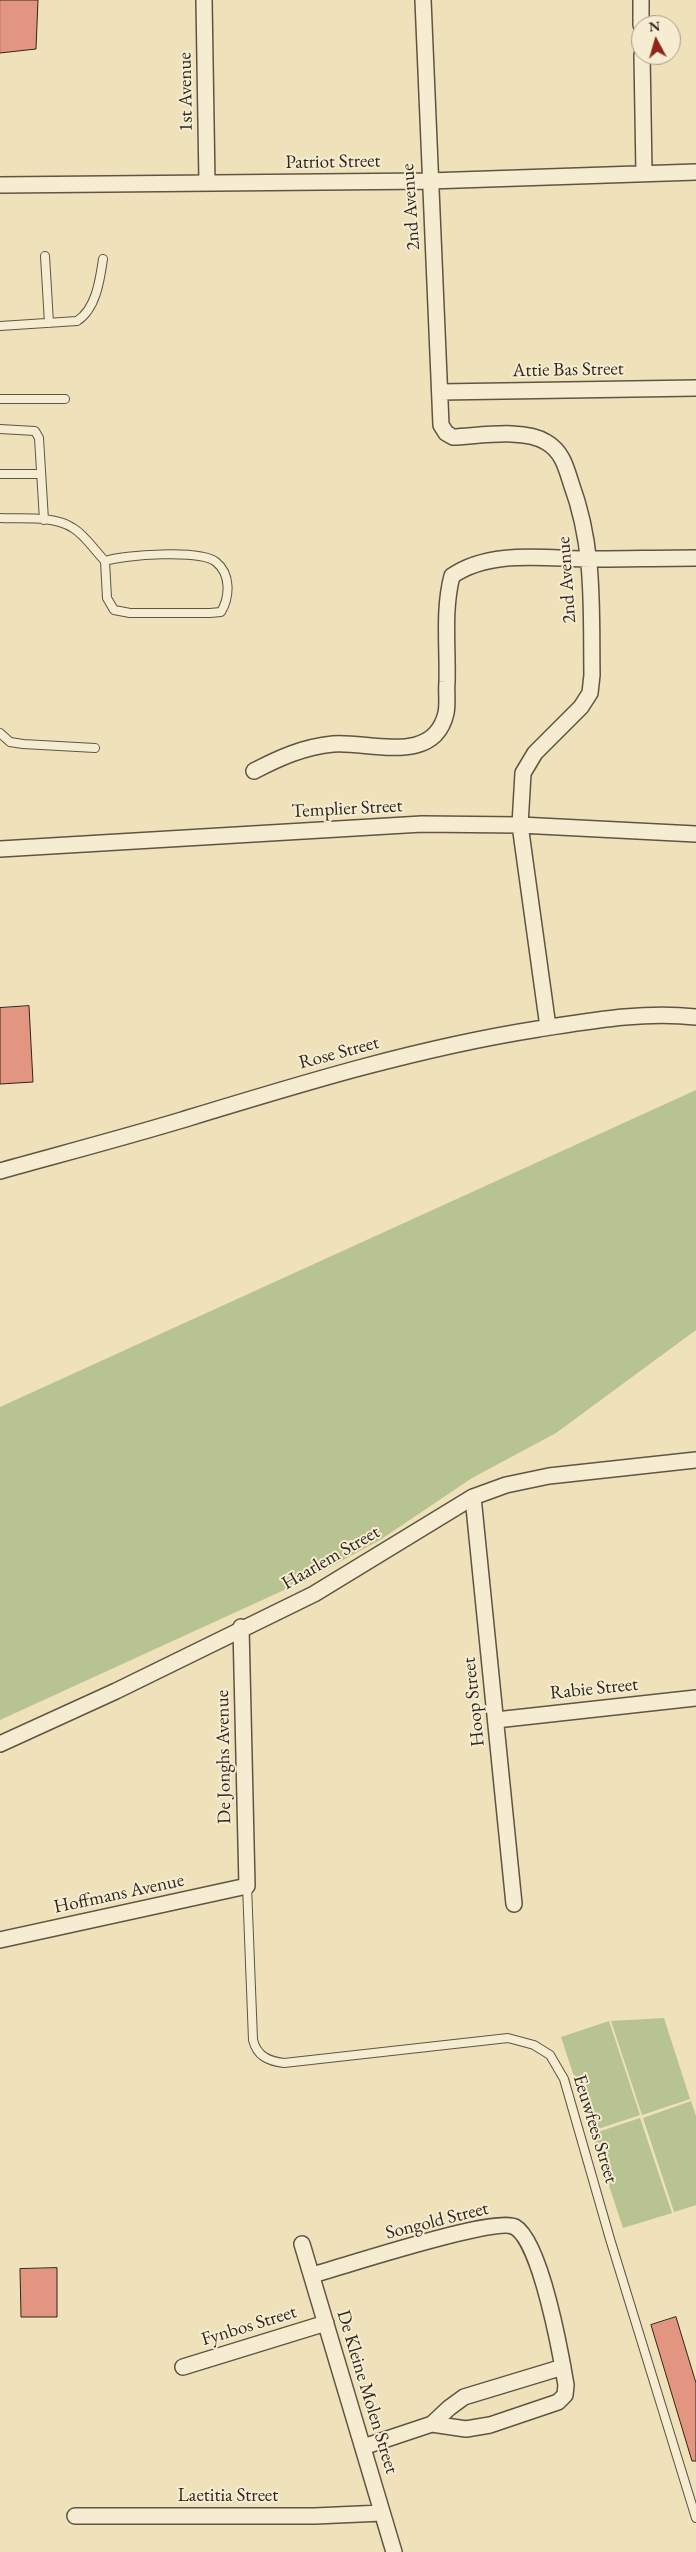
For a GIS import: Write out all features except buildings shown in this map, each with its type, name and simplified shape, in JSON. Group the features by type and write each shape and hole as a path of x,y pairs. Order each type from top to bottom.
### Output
{"street":[{"name":"1st Avenue","path":"204,0 207,183"},
{"name":"2nd Avenue","path":"423,0 429,181 441,425 446,434 453,437 525,434 546,442 562,457 580,506 590,559 592,675 590,694 581,707 534,753 523,773 520,825 548,1027"},
{"path":"641,0 641,15"},
{"path":"642,65 644,173"},
{"name":"Patriot Street","path":"0,185 429,181 696,172"},
{"name":"Attie Bas Street","path":"440,392 696,388"},
{"path":"254,771 280,757 306,748 335,744 390,748 412,746 429,740 438,733 446,712 447,596 452,576 463,568 492,560 535,557 590,559 696,558"},
{"name":"Templier Street","path":"0,849 422,824 520,825 696,834"},
{"name":"Rose Street","path":"0,1171 144,1132 339,1073 447,1046 548,1027 618,1017 675,1014 696,1017"},
{"name":"Haarlem Street","path":"0,1744 116,1691 241,1627 314,1594 473,1497 506,1485 549,1476 696,1460"},
{"name":"Hoop Street","path":"473,1497 514,1904"},
{"name":"De Jonghs Avenue","path":"241,1627 247,1886"},
{"name":"Rabie Street","path":"496,1720 696,1698"},
{"name":"Hoffmans Avenue","path":"0,1940 247,1886"},
{"name":"Songold Street","path":"312,2275 466,2231 496,2225 514,2226 525,2237 546,2295 563,2367 566,2392 563,2398 551,2406 475,2428 458,2428 432,2424"},
{"name":"De Kleine Molen Street","path":"302,2244 394,2552"},
{"name":"Fynbos Street","path":"183,2367 326,2323"},
{"name":"Songold Street","path":"363,2447 432,2424 448,2408 464,2397 563,2367"},
{"name":"Laetitia Street","path":"75,2516 316,2516 382,2513"}],"lane":[{"path":"45,256 49,323"},
{"path":"0,319 0,326 77,321 86,316 100,283 103,259"},
{"path":"0,399 65,399"},
{"path":"0,429 35,431 39,438 44,520"},
{"path":"0,474 41,474"},
{"path":"0,518 44,520 74,528 105,561 107,598 114,610 130,613 210,613 221,612 224,605 228,590 224,574 215,562 202,557 140,554 121,556 105,561"},
{"path":"0,733 10,742 95,748"},
{"name":"Eeuwfees Street","path":"247,1886 253,2040 256,2048 264,2058 284,2063 508,2038 534,2044 550,2055 558,2066 570,2096 610,2239 696,2518"}],"green space":[{"path":"696,1090 696,1330 556,1433 472,1478 380,1540 306,1580 0,1720 0,1407"},
{"path":"664,2018 690,2099 642,2115 611,2021"},
{"path":"609,2021 640,2115 592,2131 561,2037"},
{"path":"691,2101 696,2116 696,2205 674,2212 643,2118"},
{"path":"640,2118 672,2213 623,2228 592,2134"}]}
